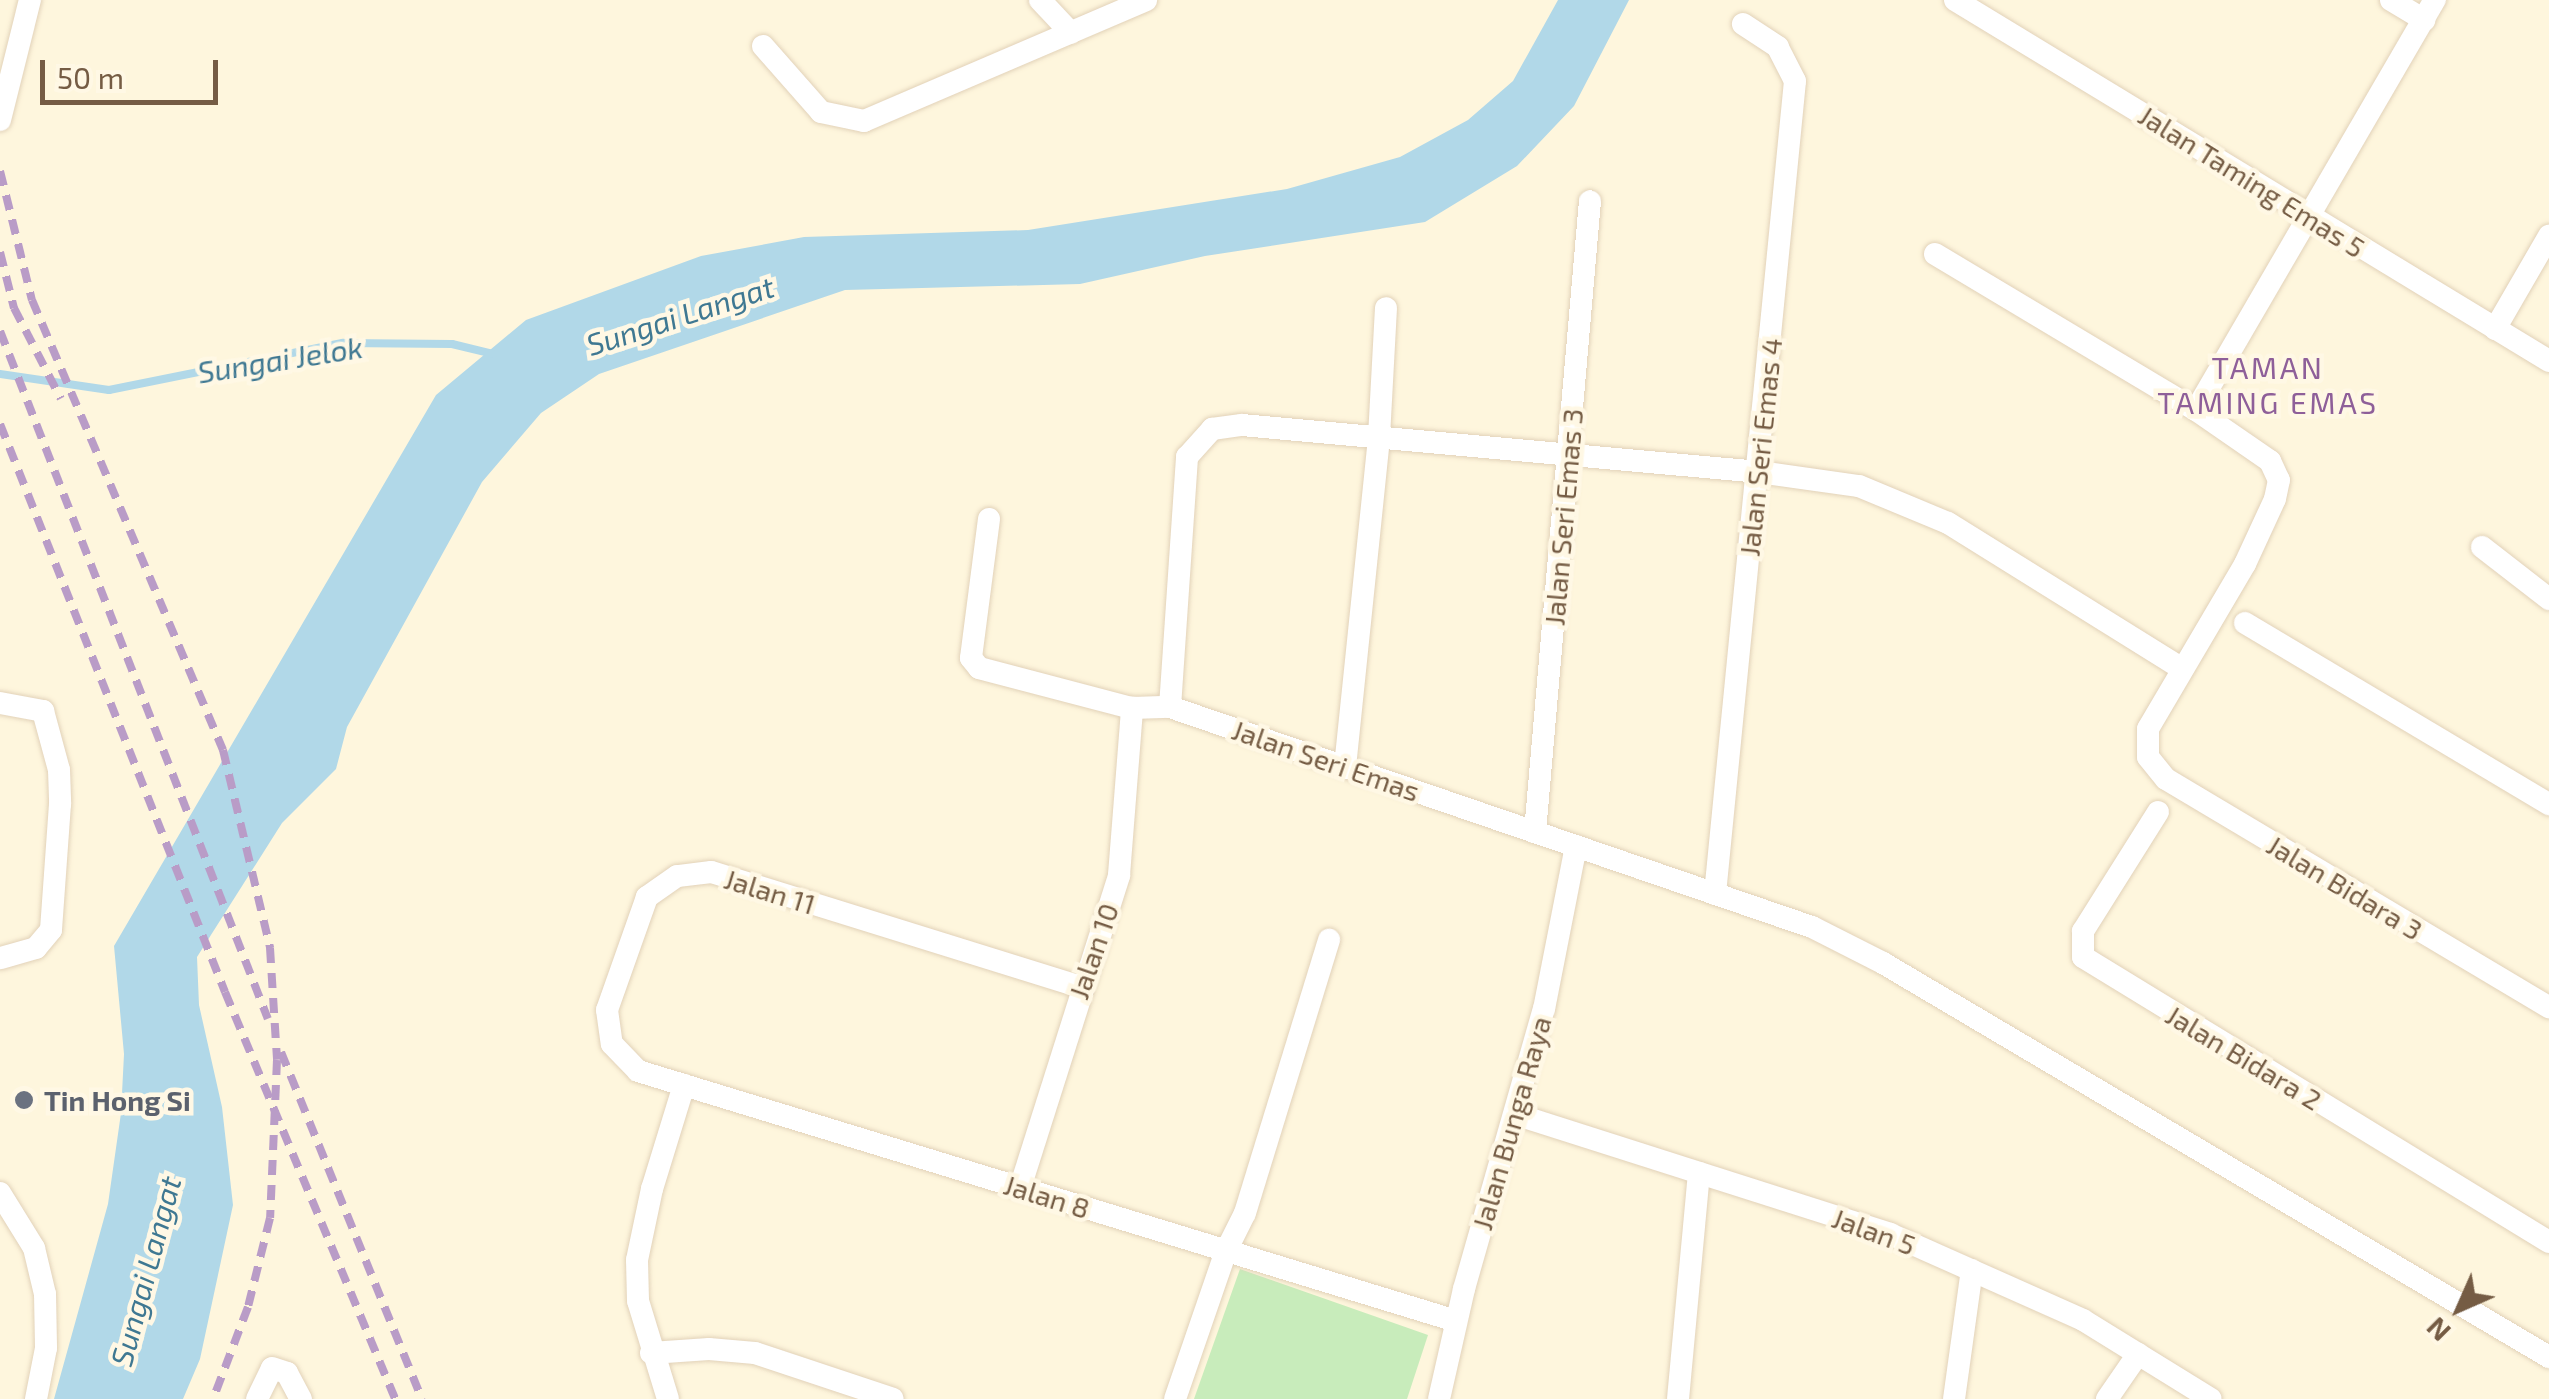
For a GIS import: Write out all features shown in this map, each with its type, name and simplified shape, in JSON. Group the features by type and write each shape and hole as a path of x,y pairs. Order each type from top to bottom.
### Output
{"street":[{"path":"0,120 30,0"},
{"path":"1040,0 1071,33"},
{"path":"763,46 821,112 864,121 1146,0"},
{"name":"Jalan Taming Emas 5","path":"1955,0 2549,361"},
{"path":"2196,410 2430,10 2391,0"},
{"name":"Jalan Seri Emas 4","path":"1715,894 1795,81 1778,47 1742,24"},
{"name":"Jalan Seri Emas 3","path":"1535,832 1590,201"},
{"path":"2495,329 2549,236"},
{"path":"1170,707 1186,457 1212,429 1242,425 1758,472 1858,486 1914,506 2181,668 2245,564 2276,500 2279,480 2270,461 2196,410 1935,254"},
{"path":"1345,767 1378,437 1386,308"},
{"name":"Jalan Seri Emas","path":"989,519 971,658 978,668 1132,708 1170,707 1812,926 1883,962 2549,1357"},
{"path":"2482,547 2549,598"},
{"path":"2245,622 2549,804"},
{"name":"Jalan Bidara 3","path":"2181,668 2148,729 2148,757 2166,779 2549,1008"},
{"path":"0,703 42,711 59,770 51,930 36,948 0,958"},
{"name":"Jalan 10","path":"1020,1188 1080,987 1119,876 1132,708"},
{"name":"Jalan Bidara 2","path":"2158,812 2083,930 2083,957 2549,1242"},
{"name":"Jalan Bunga Raya","path":"1439,1399 1456,1321 1544,1009 1576,846"},
{"name":"Jalan 11","path":"638,1071 612,1044 607,1010 646,897 676,876 711,872 1080,987"},
{"path":"1175,1399 1226,1251 1245,1213 1329,940"},
{"name":"Jalan 8","path":"638,1071 1456,1321"},
{"path":"668,1399 638,1301 637,1260 652,1189 684,1085"},
{"name":"Jalan 5","path":"1515,1114 1890,1234 2083,1320 2211,1399"},
{"path":"1678,1399 1699,1173"},
{"path":"0,1194 34,1248 45,1294 46,1348 36,1399"},
{"path":"1961,1397 1972,1270"},
{"path":"651,1353 709,1348 755,1353 892,1399"},
{"path":"2107,1399 2138,1354"},
{"path":"256,1399 272,1368 287,1373 301,1399"}],"green space":[{"path":"1240,1269 1428,1335 1407,1399 1194,1399"}],"water":[{"name":"Sungai Langat","path":"1558,0 1629,0 1574,106 1517,166 1425,222 1205,256 1080,284 845,290 599,374 541,413 482,482 347,727 336,769 282,823 197,957 199,1005 222,1107 233,1205 200,1359 183,1399 54,1399 108,1204 121,1113 124,1054 114,946 436,395 526,320 701,256 804,237 1028,230 1287,189 1400,157 1468,120 1513,81"}],"waterway":[{"name":"Sungai Jelok","path":"0,374 109,390 343,343 452,344 493,354"}],"railway":[{"path":"0,171 32,300 223,750 270,948 277,1060 270,1218 248,1307 213,1399"},
{"path":"0,252 14,308 61,399"},
{"path":"0,331 268,1019"},
{"path":"0,424 225,992 395,1399"},
{"path":"281,1052 422,1399"}],"place":[{"name":"Tin Hong Si","path":"24,1100"}],"district":[{"name":"TAMAN TAMING EMAS","path":"2268,384"}]}
